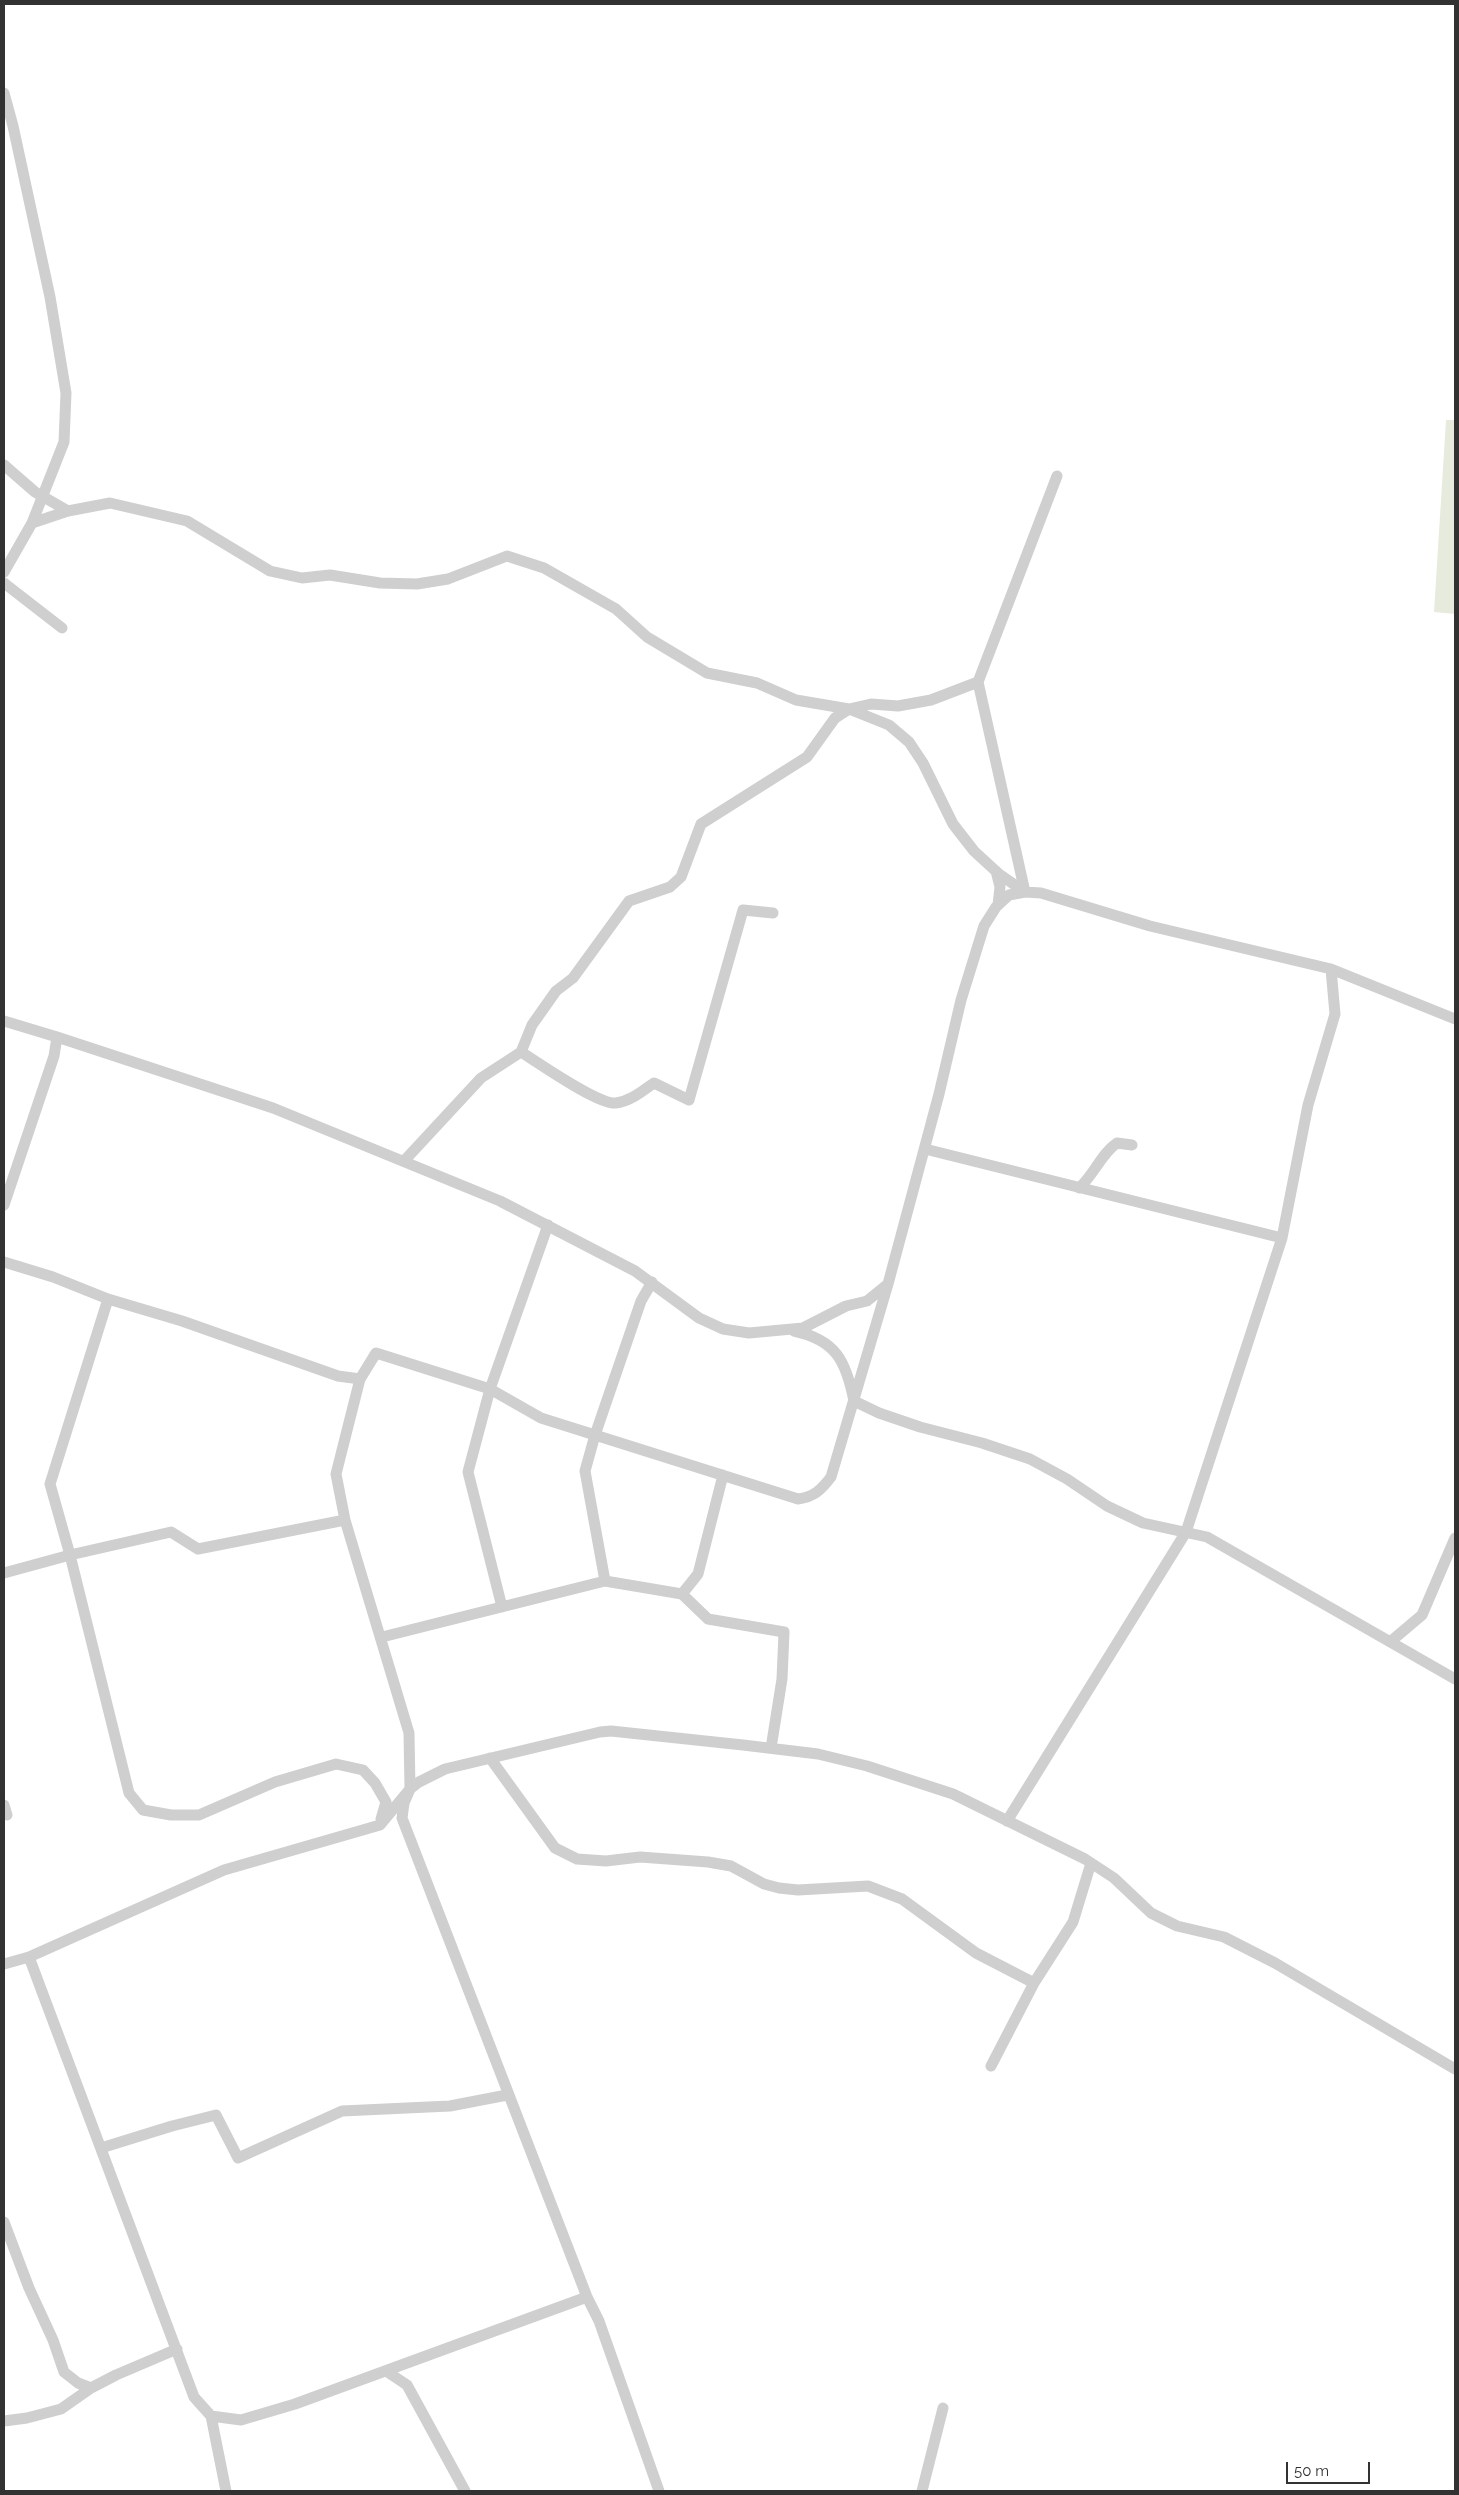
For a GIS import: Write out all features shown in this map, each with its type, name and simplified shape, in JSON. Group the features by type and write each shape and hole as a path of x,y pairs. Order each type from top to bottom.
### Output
{"street":[{"path":"4,93 13,126 50,297 66,393 64,442 32,523 4,572"},
{"path":"4,465 43,496 68,511"},
{"path":"1025,892 978,682 1057,476"},
{"path":"32,523 68,511 110,503 187,521 270,571 302,578 330,575 380,583 417,584 448,579 507,556 544,568 616,609 648,637 707,672 757,683 796,700 849,709 889,725 908,742 922,763 953,824 974,851 996,871 1025,892"},
{"path":"4,583 62,628"},
{"path":"404,1162 481,1078 522,1052 532,1024 556,990 572,978 629,901 670,888 682,877 701,824 808,757 835,718 849,709 871,704 898,706 931,700 978,682"},
{"path":"996,871 1000,887 998,905"},
{"path":"659,2491 599,2321 587,2297 508,2095 456,1953 402,1818 404,1803 410,1789 409,1733 382,1637 345,1520 336,1474 360,1379 376,1352 490,1388 541,1418 798,1499 810,1498 821,1490 831,1477 888,1284 925,1149 961,1000 984,926 998,905 1009,895 1025,892 1041,893 1150,926 1331,969 1455,1019"},
{"path":"522,1052 574,1087 614,1103 630,1098 654,1083 689,1100 743,910 774,913"},
{"path":"1007,1821 1186,1532 1282,1238 1308,1105 1335,1014 1331,969"},
{"path":"4,1022 57,1037 273,1108 500,1201 635,1271 699,1318 723,1329 749,1333 803,1328 846,1306 867,1301 888,1284"},
{"path":"4,1205 54,1056 57,1037"},
{"path":"1084,1186 1111,1148 1117,1143 1132,1145"},
{"path":"925,1149 1084,1186 1282,1238"},
{"path":"502,1607 468,1472 490,1388 548,1225"},
{"path":"4,1262 53,1277 108,1299 182,1320 338,1376 360,1379"},
{"path":"606,1581 585,1471 594,1434 641,1301 652,1282"},
{"path":"108,1299 50,1484 70,1555 129,1793 143,1810 171,1815 199,1815 275,1782 336,1764 363,1770 375,1784 386,1802 380,1825"},
{"path":"790,1330 808,1334 841,1357 848,1372 854,1401"},
{"path":"854,1401 879,1413 920,1427 982,1443 1030,1459 1067,1479 1107,1506 1143,1523 1207,1537 1455,1679"},
{"path":"682,1594 698,1574 723,1475"},
{"path":"4,1573 70,1555 171,1532 198,1549 345,1520"},
{"path":"1390,1642 1422,1615 1455,1538"},
{"path":"382,1637 606,1581 682,1594 708,1619 784,1632 782,1679 771,1748"},
{"path":"4,1964 29,1957 224,1870 380,1825 410,1789 419,1782 445,1769 611,1731 818,1754 867,1766 953,1794 1091,1863 1114,1878 1150,1913 1177,1926 1224,1937 1275,1964 1455,2069"},
{"path":"490,1758 556,1848 577,1859 606,1861 640,1857 672,1861 708,1862 731,1866 764,1884 798,1890 868,1886 902,1899 976,1953 1034,1983"},
{"path":"990,2066 1034,1983 1072,1922 1091,1863"},
{"path":"29,1957 194,2397 211,2416 226,2491"},
{"path":"101,2148 172,2126 216,2115 238,2158 342,2111 450,2106 508,2095"},
{"path":"4,2222 29,2288 53,2340 64,2372 78,2383 92,2388"},
{"path":"211,2416 241,2420 295,2404 587,2297"},
{"path":"4,2421 27,2418 61,2409 92,2388 176,2349"},
{"path":"386,2371 407,2385 465,2491"},
{"path":"922,2491 942,2408"}],"shaded area":[{"path":"1446,420 1455,420 1455,614 1434,612"}]}
